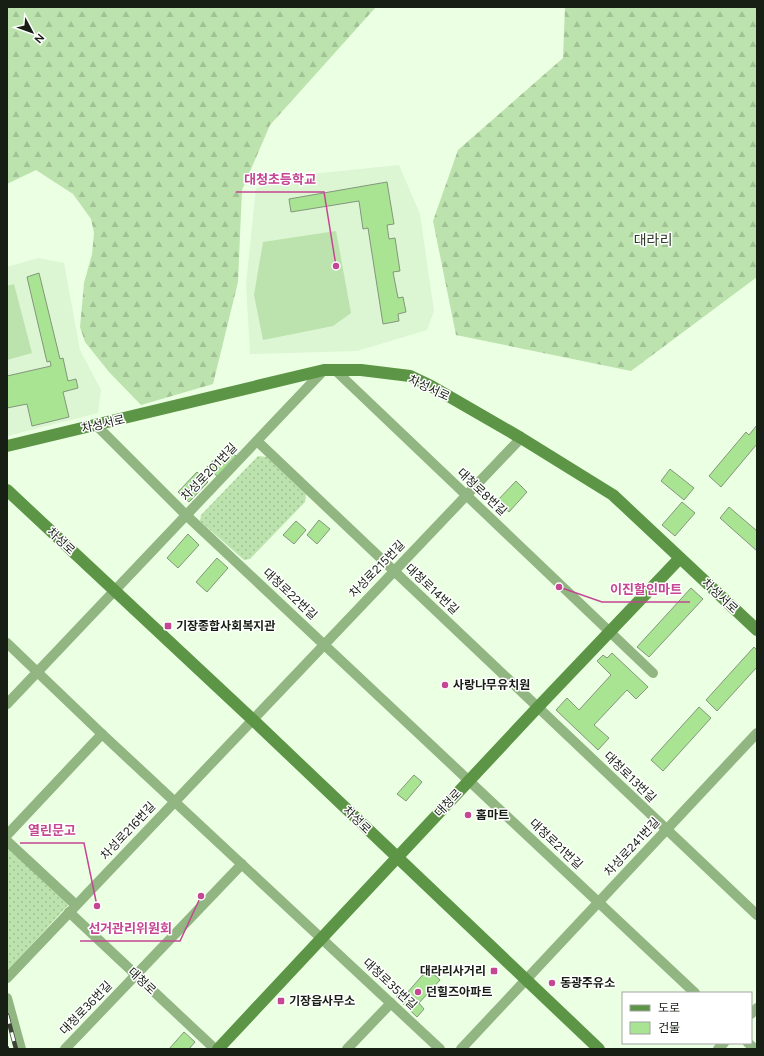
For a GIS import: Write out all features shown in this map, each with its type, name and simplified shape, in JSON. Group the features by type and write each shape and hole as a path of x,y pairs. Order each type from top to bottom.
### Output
{"street":[{"name":"차성서로","path":"7,446 330,371 361,370 410,376 431,386 521,438 613,495 757,630"},
{"name":"차성로201번길","path":"114,591 257,441 330,371"},
{"name":"대청로8번길","path":"330,371 466,495 610,631 653,674"},
{"name":"대청로22번길","path":"96,426 186,515 469,780"},
{"name":"차성로215번길","path":"252,719 521,438"},
{"name":"대청로14번길","path":"257,441 538,707"},
{"name":"차성로","path":"7,491 252,719 599,1049"},
{"name":"대청로","path":"218,1049 469,780 680,558"},
{"path":"7,704 114,591"},
{"path":"7,643 102,734 322,938"},
{"name":"대청로13번길","path":"538,707 757,915"},
{"name":"차성로216번길","path":"7,978 252,719"},
{"name":"차성로241번길","path":"461,1049 757,733"},
{"path":"7,835 102,734"},
{"name":"대청로21번길","path":"469,780 694,992"},
{"name":"대청로","path":"7,841 136,975 215,1049"},
{"name":"대청로36번길","path":"65,1049 242,864"},
{"name":"대청로35번길","path":"322,938 440,1049"},
{"path":"7,998 21,1049"},
{"path":"347,1049 391,1003"}],"shaded area":[{"path":"399,165 420,214 434,311 427,330 357,351 250,354 246,284 256,188 311,174"},
{"path":"38,258 64,263 80,350 101,390 98,413 7,436 7,267"}],"green space":[{"path":"7,7 376,7 270,125 242,190 238,282 213,384 141,405 109,372 85,342 80,327 84,283 92,254 94,233 91,219 73,194 36,170 7,184"},
{"path":"565,7 757,7 757,277 631,371 456,335 433,221 458,150 563,58"},
{"path":"336,231 351,313 333,326 263,340 254,295 263,242"},
{"path":"14,284 32,353 7,360 7,286"},
{"path":"258,456 267,457 306,494 305,502 250,559 244,560 200,521 201,515"},
{"path":"7,845 69,904 10,968 7,969"}],"building":[{"path":"387,182 394,224 387,225 389,239 395,238 400,271 393,272 398,298 403,297 406,312 398,314 399,321 383,324 368,228 363,229 359,201 291,212 289,199"},
{"path":"39,273 60,359 63,358 68,381 76,379 78,388 63,392 69,417 32,426 27,404 7,408 7,376 51,366 50,361 47,362 27,277"},
{"path":"757,425 757,444 721,487 709,476 746,432 749,435"},
{"path":"226,447 237,457 218,477 207,467"},
{"path":"670,469 694,488 684,500 661,481"},
{"path":"197,472 208,482 189,502 178,492"},
{"path":"516,481 527,492 509,512 497,501"},
{"path":"682,502 695,513 675,536 662,525"},
{"path":"729,507 757,531 757,551 720,518"},
{"path":"319,520 330,529 317,544 307,535"},
{"path":"296,521 306,530 294,544 283,535"},
{"path":"188,534 199,545 178,568 167,558"},
{"path":"217,558 228,568 207,592 196,582"},
{"path":"691,588 703,599 649,657 637,647"},
{"path":"754,647 757,650 757,667 717,711 706,700"},
{"path":"612,653 648,687 636,699 627,690 594,725 609,738 598,750 556,710 567,698 579,710 611,675 597,661 603,655 607,658"},
{"path":"699,707 711,718 663,771 651,760"},
{"path":"414,775 422,782 406,801 397,794"},
{"name":"던힐즈아파트","path":"428,969 440,980 419,1003 424,1009 417,1017 396,997 402,990 406,994"},
{"path":"184,1032 195,1042 189,1049 169,1049"}],"railway":[{"path":"7,1015 16,1049"}],"place":[{"name":"대청초등학교","path":"336,266"},
{"name":"이진할인마트","path":"559,587"},
{"name":"기장종합사회복지관","path":"168,626"},
{"name":"사랑나무유치원","path":"445,685"},
{"name":"홈마트","path":"468,815"},
{"name":"선거관리위원회","path":"201,896"},
{"name":"열린문고","path":"97,906"},
{"name":"대라리사거리","path":"494,971"},
{"name":"동광주유소","path":"552,983"},
{"name":"던힐즈아파트","path":"418,992"},
{"name":"기장읍사무소","path":"281,1001"}],"district":[{"name":"대라리","path":"653,240"}]}
